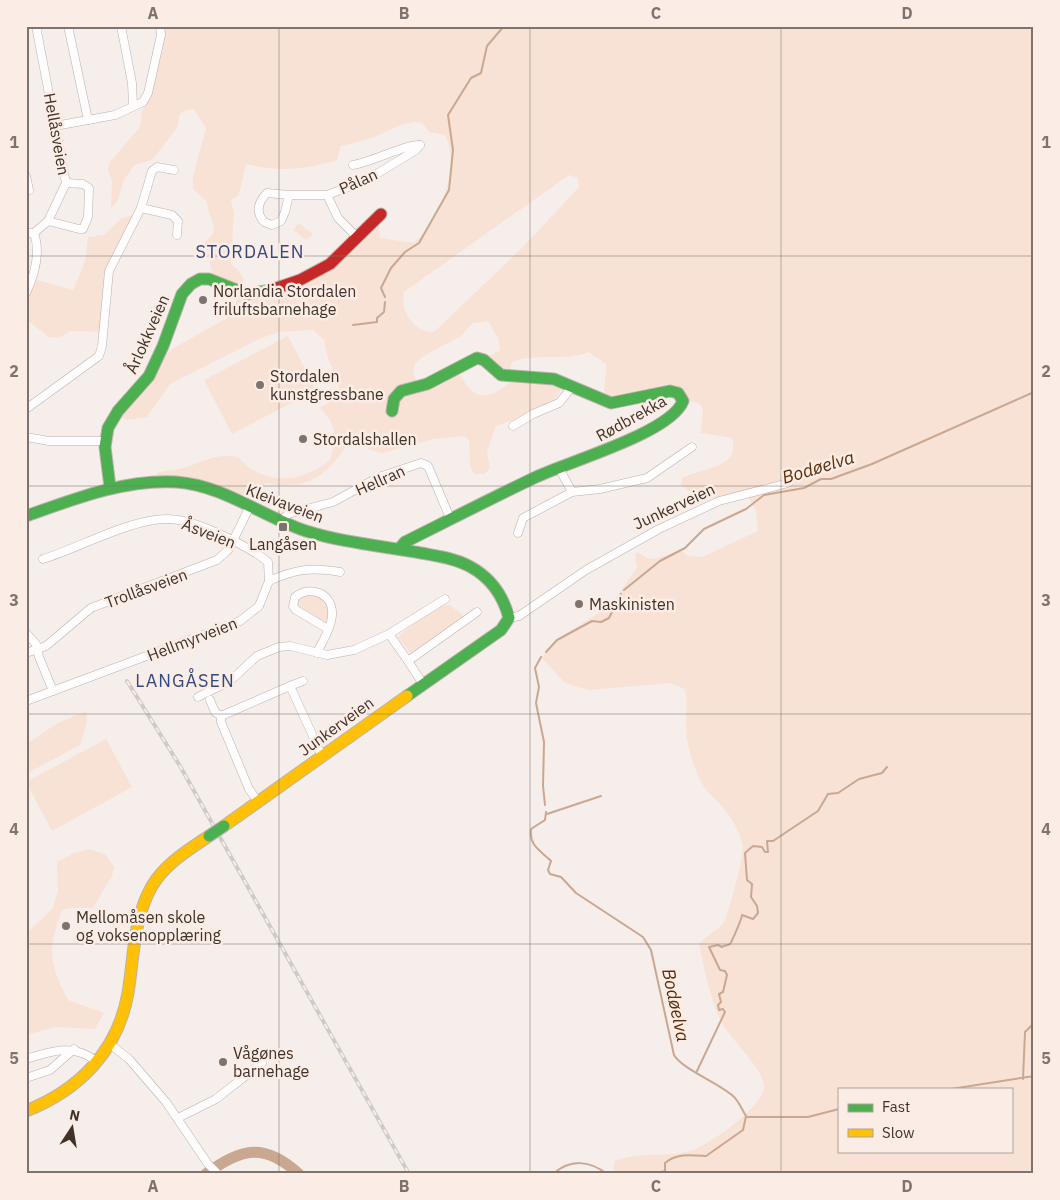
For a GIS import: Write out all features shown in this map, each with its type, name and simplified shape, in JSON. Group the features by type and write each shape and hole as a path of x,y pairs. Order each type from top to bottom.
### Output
{"street":[{"name":"Hellåsveien","path":"30,233 48,222 66,183 36,26"},
{"path":"68,26 88,120"},
{"path":"121,26 132,83 133,105"},
{"path":"55,126 120,113 133,105 143,102 148,93 161,35 160,26"},
{"name":"Pålan","path":"289,195 281,221 272,225 264,222 258,211 262,197 267,193 289,195 327,194 365,181 416,150 420,145 411,145 375,160 353,165"},
{"path":"26,409 99,356 102,346 109,271 142,208 152,171 157,167 174,170"},
{"path":"26,176 29,190"},
{"path":"48,222 83,229 87,222 89,188 83,184 66,183"},
{"path":"327,194 338,218 356,236"},
{"path":"142,208 172,215 178,221 177,235"},
{"name":"Årlokkveien","path":"110,487 104,441 114,416 138,392 148,377 182,294 188,286 197,280 211,279 243,293 262,292 318,272 336,259 370,221 381,214"},
{"path":"26,293 36,265 38,247 30,233"},
{"name":"Rødbrekka","path":"392,411 392,404 400,391 427,384 477,358 484,360 496,373 508,377 545,377 611,403 670,391 678,394 683,401 680,409 669,418 615,447 558,468 450,518 405,542 400,548"},
{"path":"513,426 533,414 562,401 572,387"},
{"path":"26,437 49,441 104,441"},
{"path":"518,532 521,520 526,516 572,492 642,480 692,447"},
{"name":"Hellran","path":"280,522 288,514 333,502 378,476 422,463 428,466 450,518"},
{"path":"558,468 572,492"},
{"name":"Kleivaveien","path":"26,516 110,487 162,482 188,483 212,490 280,522 335,538 400,548 454,560 476,570 497,589 505,603 509,618"},
{"name":"Junkerveien","path":"26,1111 57,1099 69,1091 88,1075 110,1044 126,1003 136,925 149,892 156,880 176,860 501,630 509,618 519,616 592,566 694,512 719,501 788,482"},
{"name":"Trollåsveien","path":"26,653 39,650 55,640 91,608 211,563 224,556 233,542 249,508"},
{"name":"Åsveien","path":"43,560 133,526 168,519 192,523 266,560 269,581"},
{"path":"269,581 303,569 340,572"},
{"name":"Hellmyrveien","path":"26,701 240,621 259,606 269,581"},
{"path":"317,653 328,629 332,616 332,606 322,593 307,590 295,597 293,606 296,610 328,629"},
{"path":"198,697 230,681 257,656 267,651 290,646 327,655 354,650 388,634 445,599"},
{"path":"408,661 477,612"},
{"path":"26,633 39,650 39,656 53,691"},
{"path":"388,634 423,684"},
{"path":"222,716 303,681"},
{"path":"290,686 322,756"},
{"path":"210,700 214,712 222,716"},
{"path":"222,716 221,722 249,789 258,802"},
{"path":"110,1044 130,1059 178,1118 214,1170"},
{"path":"26,1059 57,1050 74,1050 87,1054 97,1062"},
{"path":"26,1078 50,1070 74,1050"},
{"path":"178,1118 216,1099 262,1063"}],"shaded area":[{"path":"168,26 1034,26 1034,1174 615,1174 613,1167 615,1161 635,1156 684,1153 712,1140 748,1112 763,1093 764,1084 762,1077 725,1028 717,1012 699,944 724,922 729,909 743,848 734,823 704,787 693,763 686,730 687,704 685,689 670,683 589,690 565,683 541,657 562,636 597,614 614,600 637,568 635,555 637,552 647,558 655,559 680,550 689,556 702,557 758,531 756,510 745,492 728,497 711,498 689,491 681,485 682,478 717,466 731,456 733,448 732,438 701,433 703,409 700,404 686,400 680,392 621,397 605,396 606,364 589,352 580,355 522,359 512,362 510,372 500,373 489,360 489,356 500,350 498,338 488,321 473,323 461,336 422,357 415,364 413,373 417,383 454,371 473,392 480,395 493,394 518,377 550,382 561,389 557,397 542,409 496,426 487,451 490,469 484,474 474,474 470,466 469,440 463,436 433,439 382,453 371,450 352,437 335,461 318,477 296,485 266,483 255,495 238,494 198,479 157,477 157,473 163,471 180,469 222,456 236,457 261,474 282,478 292,478 312,472 330,460 334,444 334,432 330,420 320,408 338,395 339,382 328,359 324,340 313,330 278,332 259,339 170,384 147,417 126,420 118,415 160,359 172,349 229,317 238,298 319,274 379,221 380,238 414,243 428,228 442,202 449,179 450,156 449,145 445,135 429,132 422,123 414,122 401,125 372,138 341,146 337,160 292,169 246,164 239,195 231,200 234,213 231,264 239,271 244,280 240,286 212,273 205,247 204,243 213,234 214,228 206,201 193,189 193,177 206,128 194,109 180,114 177,128 152,160 134,165 124,180 117,202 111,208 112,181 108,170 110,162 140,127 142,111 148,99 163,35","holes":["569,175 578,178 579,187 524,246 434,332 420,329 410,320 404,307 404,292"]},
{"path":"133,215 112,259 101,332 70,331 59,338 49,337 26,319 26,299 37,280 73,290 85,261 88,237 104,235 122,218"},
{"path":"299,223 313,234 306,240 293,230"},
{"name":"Stordalen kunstgressbane","path":"288,336 316,390 232,434 204,380"},
{"path":"308,592 322,596 330,608 327,624 296,607 297,598"},
{"path":"449,605 462,614 464,619 412,655 398,637 428,613 442,606"},
{"path":"86,711 87,723 80,745 26,774 26,744 58,723"},
{"path":"106,739 132,787 52,831 26,782"},
{"path":"90,849 106,855 114,867 112,876 93,908 62,910 54,936 52,956 57,976 68,1000 104,1013 95,1029 55,1027 26,1035 26,934 53,908 58,890 57,862 74,853"}],"waterway":[{"path":"385,297 381,288 391,268 405,252 419,243 449,190 453,150 448,115 471,78 481,73 487,46 504,26"},
{"path":"353,325 377,322 377,318 384,312 385,302"},
{"name":"Bodøelva","path":"624,590 660,561 685,548 704,529 746,509 764,495 804,488 821,479 831,479 872,464 1034,392"},
{"name":"Bodøelva","path":"546,652 557,640 592,621 601,622 609,618 621,594"},
{"name":"Bodøelva","path":"541,657 535,668 539,687 536,703 544,742 543,786 545,805"},
{"path":"697,1071 725,1012 723,1009 719,1010 718,1005 721,1002 719,994 723,992 727,975 725,971 720,970 709,947 718,945 722,947 730,944 742,915 753,919 758,913 757,906 751,897 752,884 747,880 745,853 753,846 762,847 765,852 768,852 767,841 773,841 818,811 828,794 838,793 859,779 882,773 887,767"},
{"path":"547,814 601,796"},
{"name":"Bodøelva","path":"546,812 545,820 531,829 531,835 536,847 551,861 548,870 550,874 561,877 576,893 643,937 651,950 674,1055 692,1071 733,1096 746,1116 743,1130 706,1156 684,1155 674,1158 665,1163 665,1171 654,1174"},
{"path":"1023,1079 1025,1032 1034,1023"},
{"path":"957,1088 1034,1076"},
{"path":"747,1117 808,1117 838,1109"},
{"path":"206,1174 231,1158 253,1152 275,1157 299,1174"},
{"name":"Bodøelva","path":"553,1174 566,1166 580,1163 593,1166 607,1174"}],"railway":[{"path":"127,681 180,766 409,1174"}],"traffic: fast":[{"path":"110,487 105,447 108,428 118,411 149,376 163,346 182,294 191,284 200,279 209,279 247,294 271,290"},
{"path":"392,411 394,399 401,391 427,384 477,358 484,360 501,375 554,379 611,403 670,391 678,393 683,401 675,413 639,435 536,477 405,542 400,548"},
{"path":"26,516 81,497 119,487 157,482 176,482 210,489 290,525 320,535 439,556 463,563 477,570 495,588 509,618 501,630 407,696"},
{"path":"209,836 224,826"}],"traffic: slow":[{"path":"224,826 407,696"},
{"path":"26,1111 63,1092 79,1080 105,1050 123,1014 128,993 135,938 141,912 152,886 163,871 209,836"}],"traffic: jam":[{"path":"271,290 300,280 330,264 381,214"}],"place":[{"name":"Norlandia Stordalen friluftsbarnehage","path":"203,300"},
{"name":"Stordalen kunstgressbane","path":"260,385"},
{"name":"Stordalshallen","path":"303,439"},
{"name":"Langåsen","path":"283,527"},
{"name":"Maskinisten","path":"579,604"},
{"name":"Mellomåsen skole og voksenopplæring","path":"66,926"},
{"name":"Vågønes barnehage","path":"223,1062"}],"district":[{"name":"STORDALEN","path":"250,251"},
{"name":"LANGÅSEN","path":"185,680"}]}
